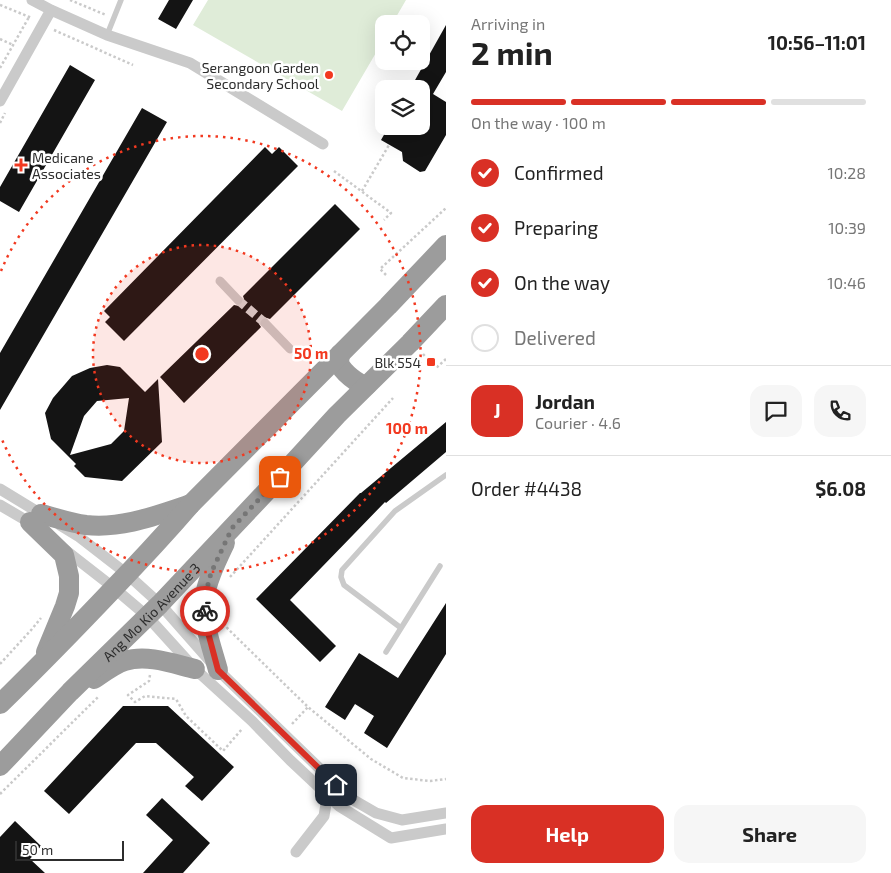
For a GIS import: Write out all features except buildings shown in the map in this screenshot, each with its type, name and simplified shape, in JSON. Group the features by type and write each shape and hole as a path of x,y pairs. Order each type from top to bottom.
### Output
{"highway":[{"path":"0,704 169,530 191,504 429,262 444,242"},
{"name":"Ang Mo Kio Avenue 3","path":"0,766 70,692 232,528 337,415 414,340 446,305"},
{"path":"340,354 339,363 342,368 359,384 367,386"},
{"path":"35,518 105,526 156,516 191,504"},
{"path":"35,518 64,555 69,576 69,593 66,606 38,667"},
{"path":"218,670 206,625 204,600 211,573 232,528"},
{"path":"70,692 124,661 142,658 195,669"}],"street":[{"path":"32,0 107,35 190,63 323,144"},
{"path":"0,101 51,10"},
{"path":"220,281 238,300"},
{"path":"265,324 290,349"},
{"path":"0,489 35,518 120,581 153,610 350,798 376,813 402,820 446,813"},
{"path":"0,505 78,536 120,581 153,610 195,669 252,721 339,806 391,838 446,829"},
{"path":"296,852 324,816 326,804 324,792"}],"lane":[{"path":"107,35 121,0"},
{"path":"401,628 344,585 341,577 342,570 395,511 446,475"},
{"path":"386,652 440,566"}],"path":[{"path":"0,5 133,65"},
{"path":"0,68 29,17"},
{"path":"0,39 13,45"},
{"path":"362,191 389,145"},
{"path":"334,171 391,213 384,220"},
{"path":"386,275 380,269 446,208"},
{"path":"431,362 436,368 446,359"},
{"path":"226,582 393,398"},
{"path":"0,664 32,629 44,612"},
{"path":"221,620 308,707 371,759 403,778 430,781 446,779"},
{"path":"151,672 149,681 128,695 135,702 146,696 176,699 186,716 224,751 242,729"},
{"path":"0,794 101,693"},
{"path":"283,734 308,707"}],"green space":[{"name":"Serangoon Garden Secondary School","path":"208,0 406,0 397,15 375,15 375,54 342,111 193,25"}],"tunnel":[{"path":"238,300 265,323"}],"way so far":[{"path":"205,611 204,600 211,573 232,528 280,477"}],"place":[{"name":"Serangoon Garden Secondary School","path":"329,75"},
{"name":"Medicane Associates","path":"21,165"},
{"name":"Blk 554","path":"431,362"}],"route":[{"path":"205,611 206,625 218,670 336,785"}]}
